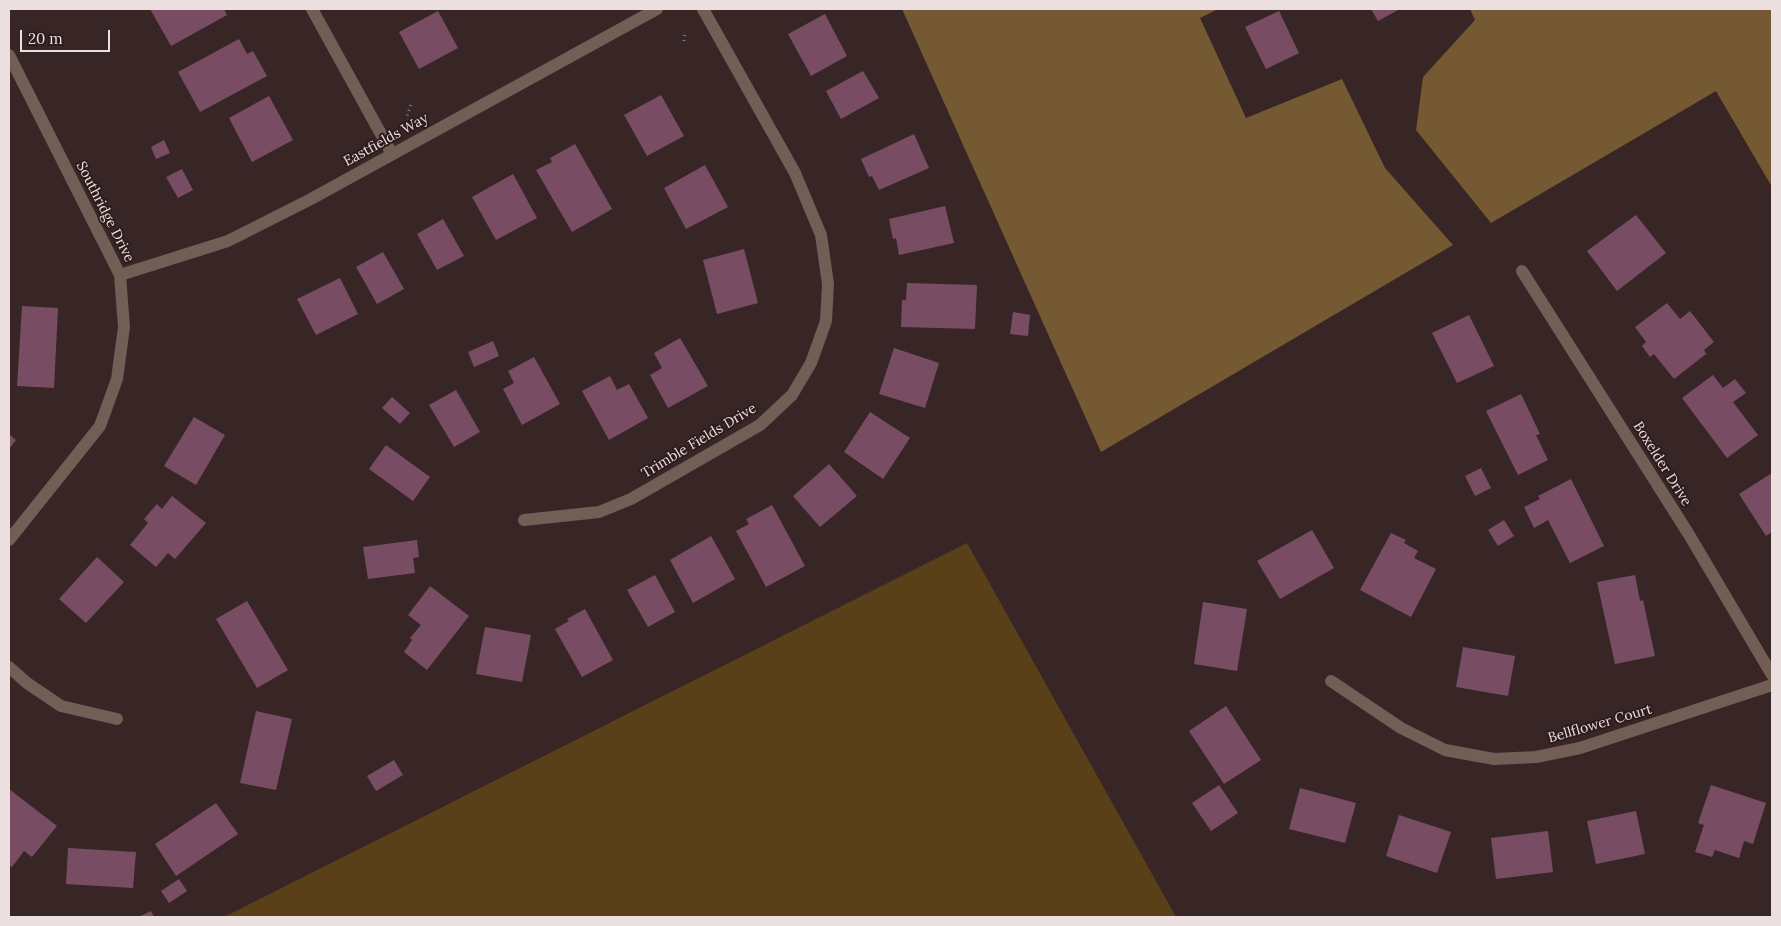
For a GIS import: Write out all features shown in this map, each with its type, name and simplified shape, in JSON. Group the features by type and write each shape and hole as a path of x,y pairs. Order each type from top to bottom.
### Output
{"street":[{"path":"312,9 392,154"},
{"name":"Eastfields Way","path":"120,275 228,241 311,199 657,9"},
{"name":"Trimble Fields Drive","path":"524,520 599,512 630,499 760,425 792,395 811,362 826,322 828,284 821,235 795,173 703,9"},
{"name":"Southridge Drive","path":"9,55 120,275 124,327 117,379 100,426 9,540"},
{"name":"Boxelder Drive","path":"1522,271 1688,533 1772,675"},
{"path":"9,667 26,683 61,706 117,719"},
{"name":"Bellflower Court","path":"1331,680 1401,728 1445,750 1494,759 1536,757 1580,748 1772,685"}],"path":[{"path":"684,41 685,33"},
{"path":"407,116 411,104"}],"shaded area":[{"path":"902,9 1218,9 1200,18 1246,118 1342,79 1385,168 1453,245 1101,452"},
{"path":"1470,9 1772,9 1772,187 1716,91 1491,223 1416,130 1423,77 1475,20"},
{"path":"967,543 1176,917 224,917"}],"building":[{"path":"150,9 224,9 227,15 171,46"},
{"path":"1371,9 1400,9 1378,21"},
{"path":"438,11 458,48 419,69 399,32"},
{"path":"1279,11 1299,53 1266,69 1245,27"},
{"path":"825,14 847,56 811,76 788,34"},
{"path":"239,39 247,54 253,51 267,76 200,112 178,72"},
{"path":"863,71 879,98 841,119 826,91"},
{"path":"661,95 684,136 647,156 624,115"},
{"path":"269,96 293,140 252,162 229,118"},
{"path":"914,134 929,168 879,190 872,176 869,177 861,159"},
{"path":"164,140 170,153 156,159 151,147"},
{"path":"575,144 612,209 572,232 536,170 552,162 550,158"},
{"path":"705,165 728,207 686,229 664,188"},
{"path":"182,169 193,190 178,198 166,177"},
{"path":"513,174 537,218 496,240 472,197"},
{"path":"945,206 954,243 899,255 896,238 893,239 889,219"},
{"path":"1636,215 1666,253 1617,291 1587,251"},
{"path":"443,219 464,256 437,270 417,234"},
{"path":"744,249 758,303 717,314 703,260"},
{"path":"383,252 404,289 377,304 356,267"},
{"path":"340,278 358,314 316,335 297,299"},
{"path":"907,283 977,285 975,329 901,327 902,300 906,300"},
{"path":"1667,303 1680,319 1690,311 1714,342 1704,350 1706,354 1674,379 1654,354 1650,357 1642,346 1646,342 1635,327"},
{"path":"22,306 58,308 54,388 17,386"},
{"path":"1013,312 1030,315 1028,336 1010,334"},
{"path":"1469,315 1494,366 1457,383 1432,333"},
{"path":"680,338 708,386 668,408 650,375 662,368 654,353"},
{"path":"493,341 499,356 474,367 468,352"},
{"path":"894,348 939,363 925,408 879,394"},
{"path":"534,357 560,404 522,425 503,389 514,383 508,371"},
{"path":"1713,375 1723,388 1735,379 1746,393 1733,402 1758,435 1727,458 1682,398"},
{"path":"610,376 617,390 629,384 648,418 609,440 582,391"},
{"path":"456,390 480,432 454,447 429,405"},
{"path":"1521,394 1540,434 1536,435 1548,460 1518,475 1486,411"},
{"path":"392,397 410,413 400,424 382,408"},
{"path":"870,412 910,438 883,479 844,452"},
{"path":"194,417 225,435 196,485 164,466"},
{"path":"9,434 16,440 9,449"},
{"path":"386,445 430,477 413,501 369,469"},
{"path":"829,464 857,496 820,527 793,496"},
{"path":"1481,468 1491,488 1475,496 1465,476"},
{"path":"1772,473 1772,532 1766,536 1739,494"},
{"path":"1571,479 1604,546 1570,563 1548,520 1534,528 1524,507 1540,499 1538,496"},
{"path":"172,496 206,523 175,559 168,553 156,567 130,545 148,523 144,519 157,504 162,509"},
{"path":"772,505 805,566 766,587 736,531 749,524 746,519"},
{"path":"1504,520 1514,536 1498,546 1488,530"},
{"path":"1312,530 1334,568 1280,599 1257,561"},
{"path":"1391,533 1406,540 1404,543 1418,551 1414,558 1436,569 1411,617 1360,590"},
{"path":"711,536 735,579 693,603 670,560"},
{"path":"417,540 419,557 413,558 415,573 368,579 363,547"},
{"path":"97,557 124,582 86,623 59,599"},
{"path":"655,575 675,612 648,627 627,590"},
{"path":"1635,575 1640,601 1643,600 1655,656 1615,664 1597,582"},
{"path":"430,586 469,616 427,670 404,652 412,640 410,638 421,625 408,615"},
{"path":"247,601 288,670 257,688 216,619"},
{"path":"1203,602 1247,609 1237,671 1194,664"},
{"path":"585,609 613,660 582,677 555,629 569,621 567,619"},
{"path":"485,627 531,635 522,682 476,674"},
{"path":"1463,647 1515,656 1508,696 1456,687"},
{"path":"1226,706 1261,760 1224,784 1189,731"},
{"path":"256,711 292,719 276,790 240,783"},
{"path":"394,760 403,775 376,791 367,776"},
{"path":"1219,785 1238,813 1211,831 1192,803"},
{"path":"1711,785 1766,803 1753,844 1744,841 1739,858 1715,850 1712,857 1695,852 1704,825 1698,823"},
{"path":"1300,788 1356,803 1345,843 1289,829"},
{"path":"9,789 57,826 32,857 24,851 12,867 9,865"},
{"path":"216,803 238,834 176,876 155,844"},
{"path":"1636,811 1645,854 1596,864 1587,821"},
{"path":"1399,815 1451,832 1437,873 1386,856"},
{"path":"1548,831 1553,872 1496,879 1491,838"},
{"path":"68,848 136,852 133,888 66,884"},
{"path":"179,879 187,891 169,903 161,891"},
{"path":"151,911 154,917 138,917"}]}
